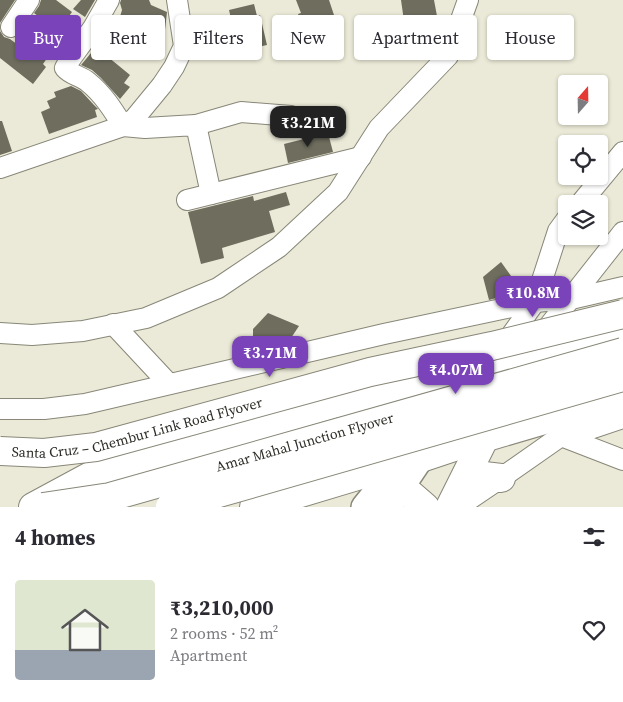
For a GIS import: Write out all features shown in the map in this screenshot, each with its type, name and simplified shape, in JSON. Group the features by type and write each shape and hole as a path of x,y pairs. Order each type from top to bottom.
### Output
{"highway":[{"name":"Santa Cruz – Chembur Link Road Flyover","path":"0,434 44,436 92,430 366,355 488,330 623,298"},
{"name":"Santa Cruz – Chembur Link Road Flyover","path":"0,451 44,453 96,447 370,372 492,346 623,314"},
{"path":"33,507 96,473 330,405 488,367 529,354 623,331"},
{"name":"Amar Mahal Junction Flyover","path":"43,507 110,497 623,352"},
{"name":"Amar Mahal Junction Flyover","path":"170,507 623,377"},
{"path":"390,488 473,442 530,425 562,425 623,397"},
{"path":"450,507 467,474 473,442"},
{"path":"436,507 450,476 473,442"},
{"path":"467,474 501,478"},
{"path":"254,507 360,476 390,488 425,507"}],"main road":[{"path":"390,488 529,354"},
{"path":"390,488 488,367"}],"street":[{"path":"10,27 29,0"},
{"path":"109,0 93,28 65,68 93,86 106,100 124,126 145,128 196,125 241,112 291,116"},
{"path":"0,168 124,126 134,119 162,85 174,67 184,46 177,0"},
{"path":"0,333 32,335 83,331 146,318 218,288 279,247 338,192 379,128 448,56 468,0"},
{"path":"196,125 211,194"},
{"path":"587,195 623,152"},
{"path":"187,200 361,157"},
{"path":"530,425 529,354 535,302 558,231"},
{"path":"529,354 623,232"},
{"path":"0,409 44,409 85,404 384,334 535,302 571,299 623,288"},
{"path":"458,507 501,478 562,425 571,299"},
{"path":"488,367 535,302"},
{"path":"113,324 169,384"},
{"path":"562,425 590,429 623,418"},
{"path":"562,425 623,460"}],"building":[{"path":"0,0 15,0 0,23"},
{"path":"41,0 56,0 72,12 70,15 37,15 34,13"},
{"path":"81,0 95,0 85,17 73,9"},
{"path":"121,0 149,0 151,5 167,12 165,30 165,15 120,15 122,10"},
{"path":"296,0 329,0 334,15 298,15 301,13"},
{"path":"401,0 434,0 437,15 403,15"},
{"path":"254,4 257,15 230,15 229,10"},
{"path":"262,24 267,45 262,46"},
{"path":"0,31 4,37 15,43 15,60 46,60 43,64 46,67 33,84 0,58"},
{"path":"91,53 91,60 112,60 130,75 124,83 130,87 120,99 92,70 81,65"},
{"path":"71,86 81,91 98,109 95,110 97,117 49,134 41,112 50,108 47,101 56,97 54,92"},
{"path":"0,121 2,121 12,151 0,155"},
{"path":"328,133 333,152 288,163 284,144"},
{"path":"286,192 290,205 269,211 275,232 222,248 224,258 201,264 188,212 253,196 254,201"},
{"path":"501,262 522,291 489,300 483,277"},
{"path":"268,313 299,326 287,344 282,346 253,336 253,329"}]}
